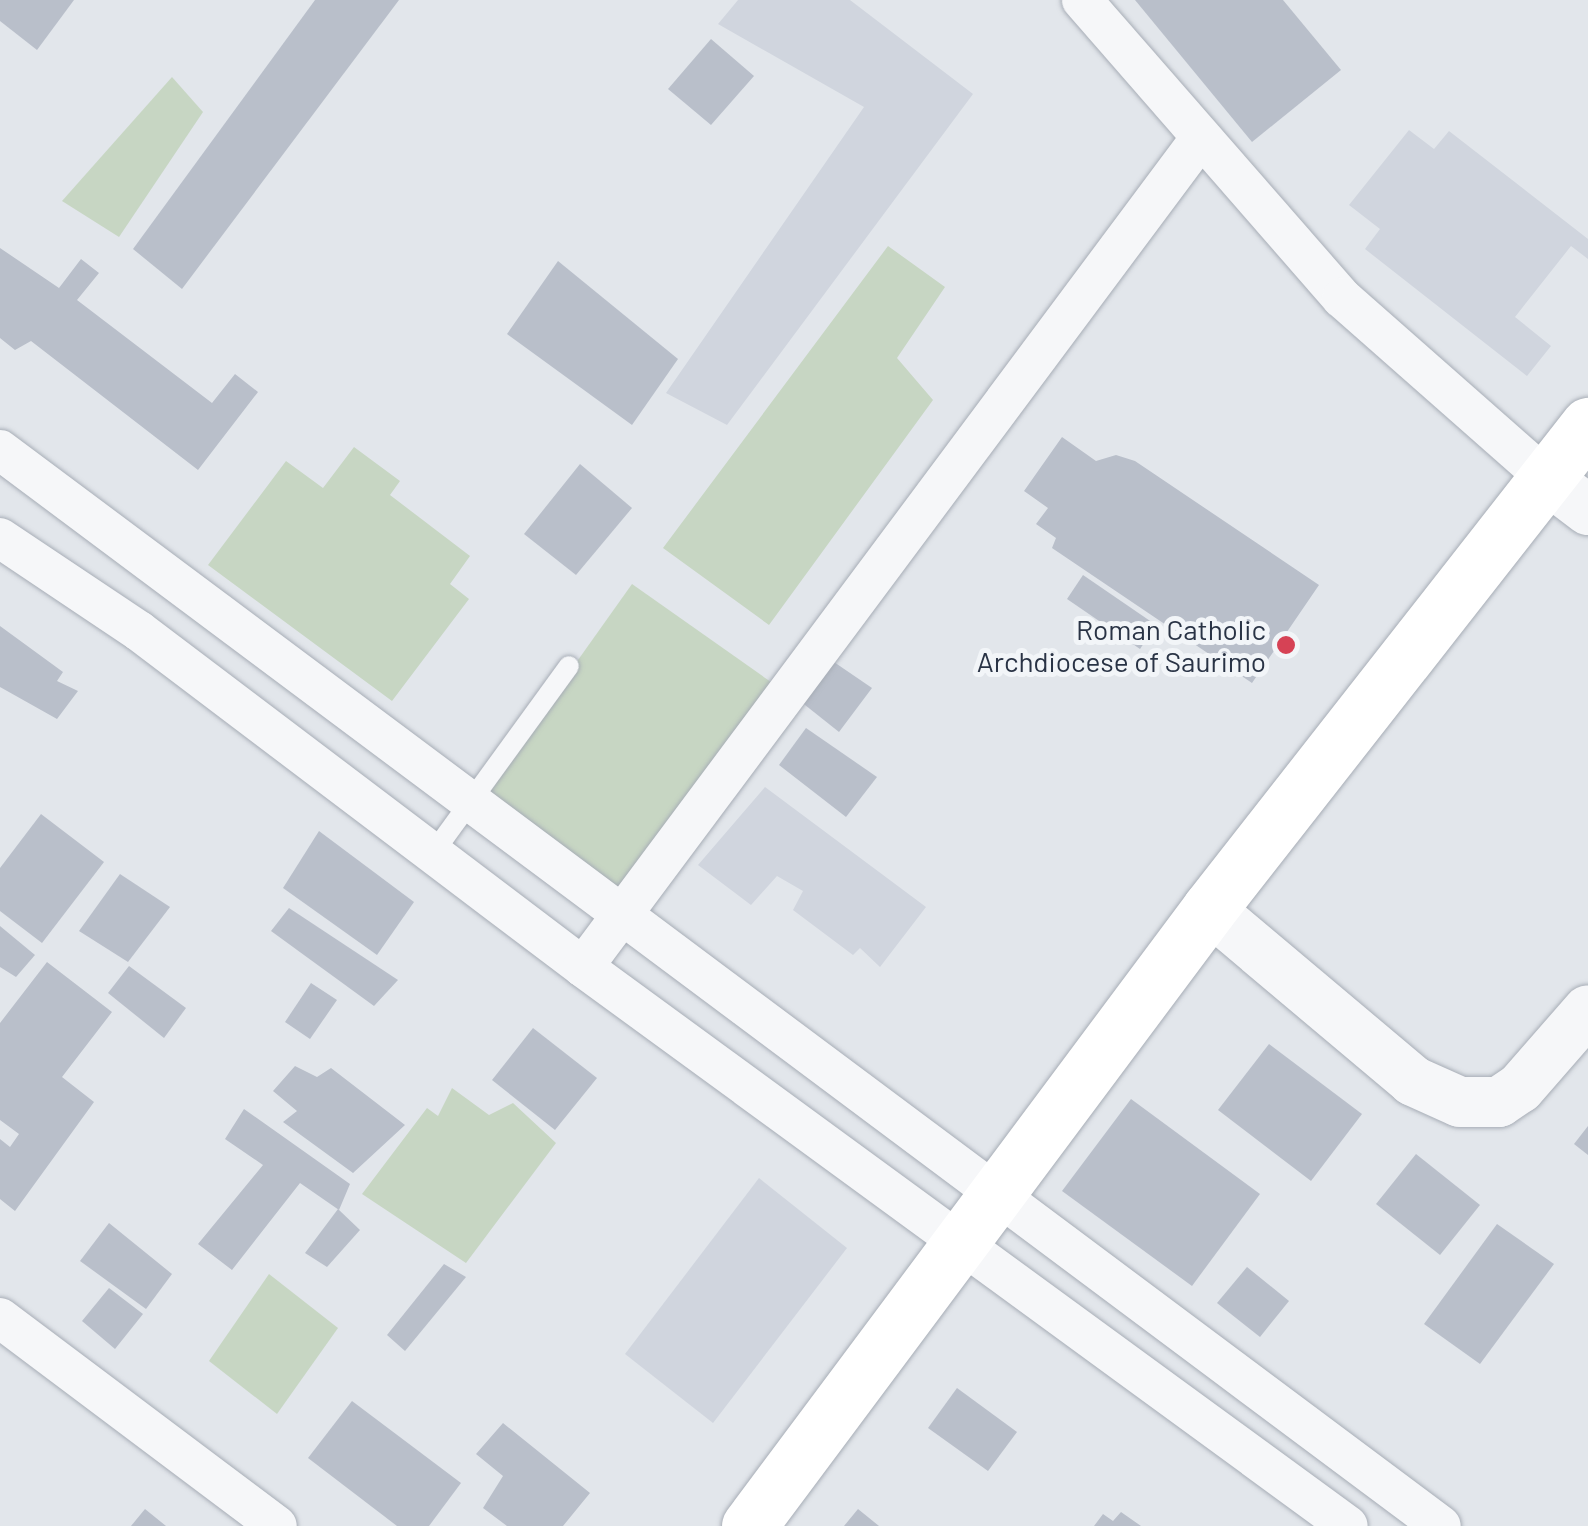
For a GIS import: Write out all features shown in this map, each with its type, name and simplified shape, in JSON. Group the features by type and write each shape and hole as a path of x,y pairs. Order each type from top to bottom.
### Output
{"main road":[{"path":"748,1526 1209,909 1567,494 1588,426"}],"street":[{"path":"1082,0 1342,298 1567,494"},
{"path":"584,967 1200,139"},
{"path":"0,450 621,918 996,1190 1441,1526"},
{"path":"0,538 139,631 436,850 584,967 1348,1526"},
{"path":"1209,909 1413,1081 1460,1102 1499,1102 1520,1088 1588,1010"},
{"path":"0,1318 277,1526"}],"lane":[{"path":"436,850 569,666"}],"shaded area":[{"path":"738,0 850,0 973,94 727,425 666,393 864,107 718,24"},
{"path":"1409,130 1434,149 1449,131 1588,239 1588,259 1571,246 1515,317 1551,346 1527,376 1365,249 1380,229 1349,205"},
{"path":"765,787 926,907 880,967 860,948 853,955 793,910 803,891 777,876 751,905 698,865"},
{"path":"759,1178 847,1248 713,1423 625,1354"}],"green space":[{"path":"172,77 203,112 119,237 62,201"},
{"path":"888,246 945,287 897,358 933,400 769,625 663,548"},
{"path":"354,447 400,481 390,495 470,556 450,584 469,599 392,701 208,565 286,461 323,488"},
{"path":"632,584 778,687 620,907 475,805"},
{"path":"452,1088 489,1115 513,1103 556,1143 466,1263 362,1194 427,1108 438,1116"},
{"path":"269,1274 338,1328 277,1414 209,1361"}],"building":[{"path":"0,0 74,0 37,50 0,21"},
{"path":"315,0 399,0 182,289 133,249"},
{"path":"1135,0 1283,0 1341,70 1252,142"},
{"path":"711,39 754,76 711,125 668,89"},
{"path":"0,248 59,288 81,259 99,273 77,300 212,403 235,374 258,392 198,470 31,341 15,350 0,338"},
{"path":"558,261 678,359 632,425 507,334"},
{"path":"1062,437 1096,461 1116,455 1135,461 1319,585 1252,683 1052,548 1056,538 1036,524 1048,508 1024,491"},
{"path":"580,464 632,508 576,575 524,534"},
{"path":"1083,575 1156,625 1140,649 1067,599"},
{"path":"0,626 63,672 57,681 78,691 57,719 0,687"},
{"path":"831,660 872,688 839,732 800,701"},
{"path":"806,728 877,777 846,817 779,765"},
{"path":"41,814 104,862 42,943 0,911 0,868"},
{"path":"319,831 414,902 377,955 283,888"},
{"path":"120,874 170,907 128,962 79,931"},
{"path":"289,908 398,980 374,1006 271,931"},
{"path":"0,926 35,955 16,977 0,967"},
{"path":"47,962 112,1012 62,1077 94,1102 15,1211 0,1199 0,1139 10,1147 19,1134 0,1120 0,1023"},
{"path":"129,966 186,1008 164,1038 108,993"},
{"path":"311,983 337,1000 310,1039 285,1022"},
{"path":"533,1028 597,1078 555,1130 492,1080"},
{"path":"1269,1044 1362,1114 1311,1181 1218,1110"},
{"path":"295,1066 317,1077 331,1068 405,1125 353,1173 283,1122 297,1111 273,1091"},
{"path":"1131,1099 1260,1194 1192,1286 1062,1191"},
{"path":"244,1109 350,1184 339,1210 300,1183 232,1270 198,1244 263,1165 225,1139"},
{"path":"1588,1126 1588,1155 1574,1144"},
{"path":"1416,1154 1480,1205 1440,1255 1376,1204"},
{"path":"338,1209 360,1230 327,1267 305,1253"},
{"path":"109,1223 172,1274 146,1309 80,1261"},
{"path":"1497,1224 1554,1264 1480,1364 1424,1324"},
{"path":"444,1264 466,1277 405,1351 387,1335"},
{"path":"1247,1267 1289,1301 1260,1337 1217,1303"},
{"path":"109,1288 143,1314 115,1349 82,1321"},
{"path":"957,1388 1017,1432 988,1471 928,1428"},
{"path":"352,1401 461,1483 429,1526 397,1526 308,1458"},
{"path":"503,1423 590,1493 563,1526 507,1526 483,1508 503,1476 476,1454"},
{"path":"145,1509 166,1526 131,1526"},
{"path":"858,1509 879,1526 844,1526"},
{"path":"1121,1512 1141,1526 1094,1526 1103,1514 1113,1521"}],"place":[{"name":"Roman Catholic Archdiocese of Saurimo","path":"1286,645"}]}
